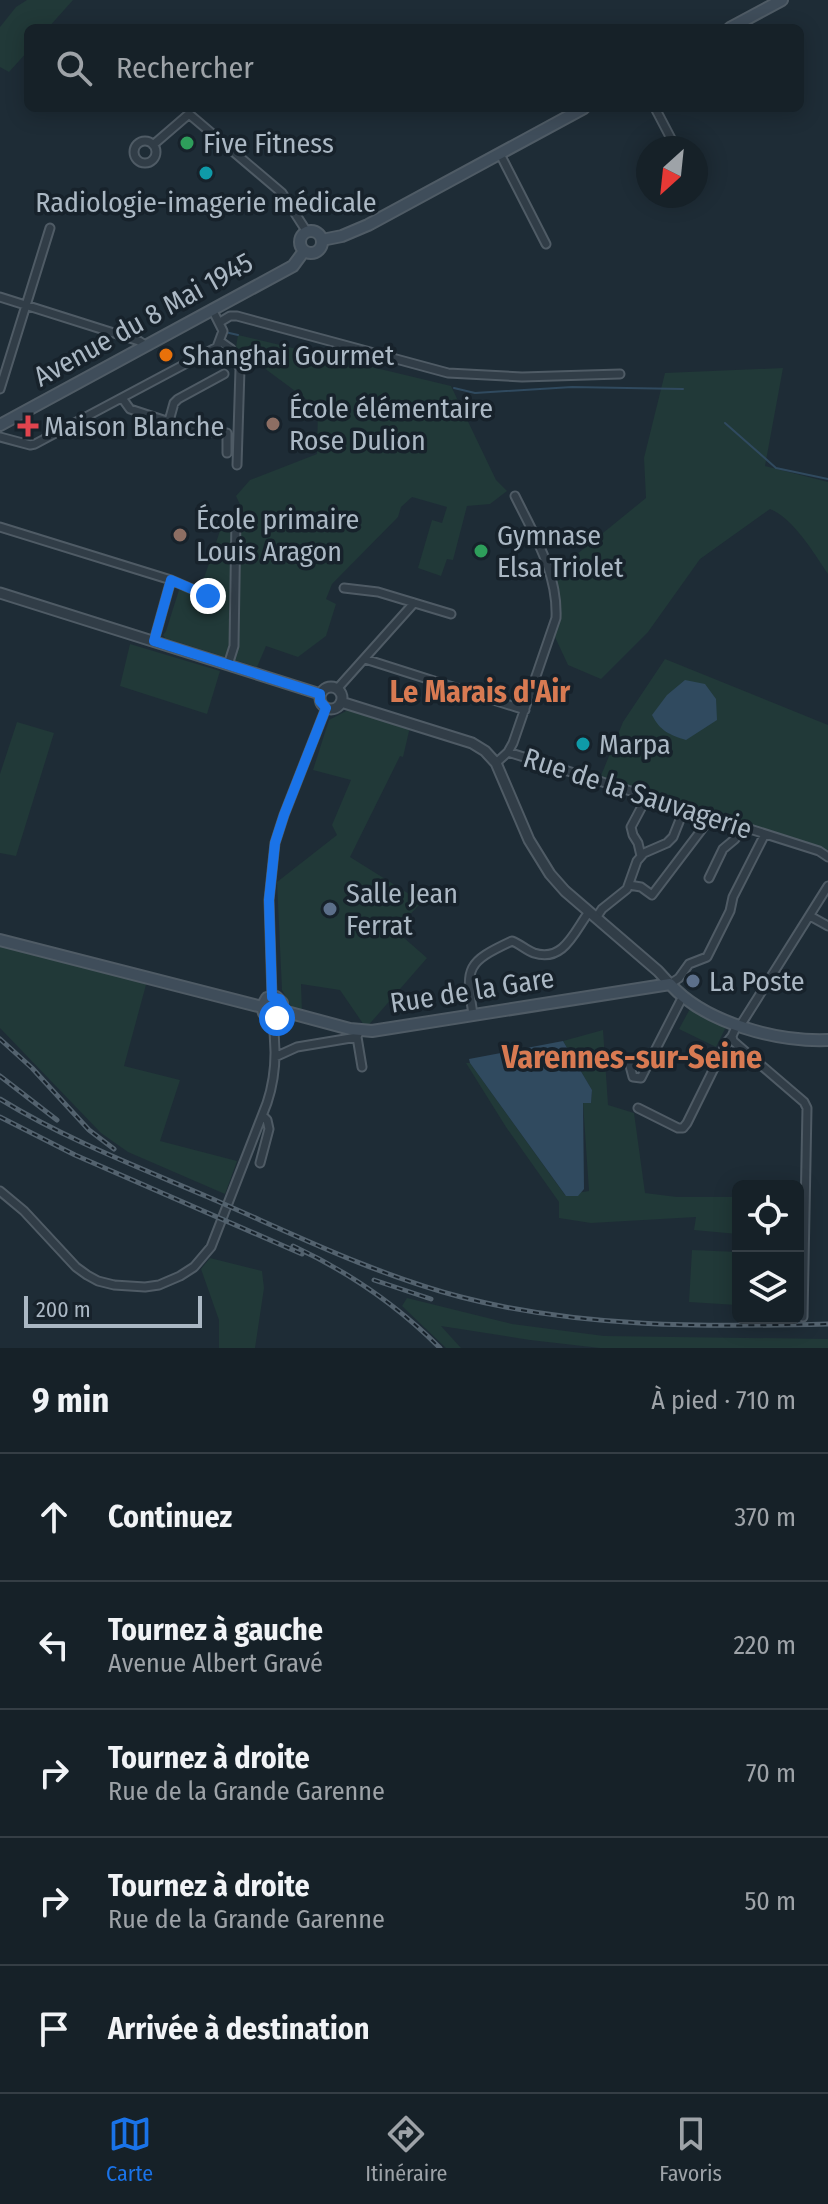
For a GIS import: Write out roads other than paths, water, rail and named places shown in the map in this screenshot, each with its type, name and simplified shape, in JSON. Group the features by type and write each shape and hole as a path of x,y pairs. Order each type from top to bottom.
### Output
{"main road":[{"path":"738,24 782,0"},
{"path":"322,240 354,232 577,112"},
{"path":"307,232 317,232 322,240 321,247 310,253 304,251 300,242 307,232"},
{"name":"Avenue du 8 Mai 1945","path":"5,422 293,266 304,251"},
{"path":"0,940 262,1007"},
{"path":"670,984 682,998 736,1029 787,1038 828,1040"},
{"name":"Rue de la Gare","path":"283,1011 359,1034 670,984"},
{"path":"272,997 280,999 284,1007 279,1017 272,1019 266,1016 262,1007 263,1002 272,997"}],"street":[{"path":"153,145 191,112"},
{"path":"657,112 670,136"},
{"path":"189,114 282,193 307,232"},
{"path":"500,154 546,244"},
{"path":"0,389 50,228"},
{"path":"0,297 145,345"},
{"path":"0,437 35,444 217,347 223,331 212,309"},
{"path":"220,322 237,316 448,373 522,377 620,374"},
{"path":"221,342 231,349 240,369 237,465"},
{"path":"169,421 178,399 224,374"},
{"path":"122,398 130,409 200,432 227,433 227,453"},
{"path":"5,422 15,441"},
{"path":"508,752 556,618 557,603 550,568 515,496"},
{"path":"228,665 234,638 236,517"},
{"path":"0,527 171,580 208,596"},
{"path":"154,641 171,580"},
{"path":"344,588 367,589 451,614"},
{"path":"0,593 320,694"},
{"path":"337,689 414,603"},
{"path":"365,659 525,710"},
{"path":"327,687 337,689 341,702 336,707 326,708 320,701 320,694 327,687"},
{"path":"341,702 472,743 485,751 496,763 542,863 565,891 670,984 689,964 707,957 765,834"},
{"path":"272,997 269,900 275,843 326,708"},
{"name":"Rue de la Sauvagerie","path":"496,763 508,752 685,807 819,851 828,857"},
{"path":"641,856 631,827 648,795"},
{"path":"473,1014 468,980 477,961 512,941 536,954 563,950 575,931 620,896 629,885 641,856 673,837 685,807"},
{"path":"629,885 641,887 652,895 712,816"},
{"path":"709,878 723,849 744,827"},
{"path":"638,1108 683,1128 727,1042 828,886"},
{"path":"810,916 828,926"},
{"path":"651,1057 682,998"},
{"path":"0,1191 24,1211 76,1267 101,1282 145,1287 180,1276 194,1267 211,1247 263,1116 273,1084 275,1057 272,1019"},
{"path":"736,1029 737,1044 804,1102 807,1108 804,1265"},
{"path":"275,1057 297,1047 359,1034 362,1067"},
{"path":"260,1163 269,1129 263,1116"}],"water":[{"path":"685,680 705,684 716,699 717,720 686,740 666,732 652,715 667,695"},
{"path":"563,1041 592,1090 591,1103 583,1103 584,1189 578,1196 566,1196 469,1059"}],"waterway":[{"path":"225,332 238,335"},
{"path":"454,388 475,393 572,387 683,389"},
{"path":"725,423 776,468 828,479"}],"railway":[{"path":"0,1039 32,1068 89,1130 114,1149"},
{"path":"0,1076 57,1120"},
{"path":"0,1099 102,1152 333,1252 396,1277 461,1297 551,1315 597,1320 690,1325 828,1324"},
{"path":"0,1117 75,1155 302,1254"},
{"path":"293,1246 371,1291 440,1348"},
{"path":"374,1280 431,1299"}],"place":[{"name":"Five Fitness","path":"187,143"},
{"name":"Radiologie-imagerie médicale","path":"206,173"},
{"name":"Shanghai Gourmet","path":"166,355"},
{"name":"École élémentaire Rose Dulion","path":"273,424"},
{"name":"Maison Blanche","path":"28,426"},
{"name":"École primaire Louis Aragon","path":"180,535"},
{"name":"Gymnase Elsa Triolet","path":"481,551"},
{"name":"Marpa","path":"583,744"},
{"name":"Salle Jean Ferrat","path":"330,909"},
{"name":"La Poste","path":"693,981"}],"district":[{"name":"Le Marais d'Air","path":"480,692"},
{"name":"Varennes-sur-Seine","path":"632,1057"}]}
